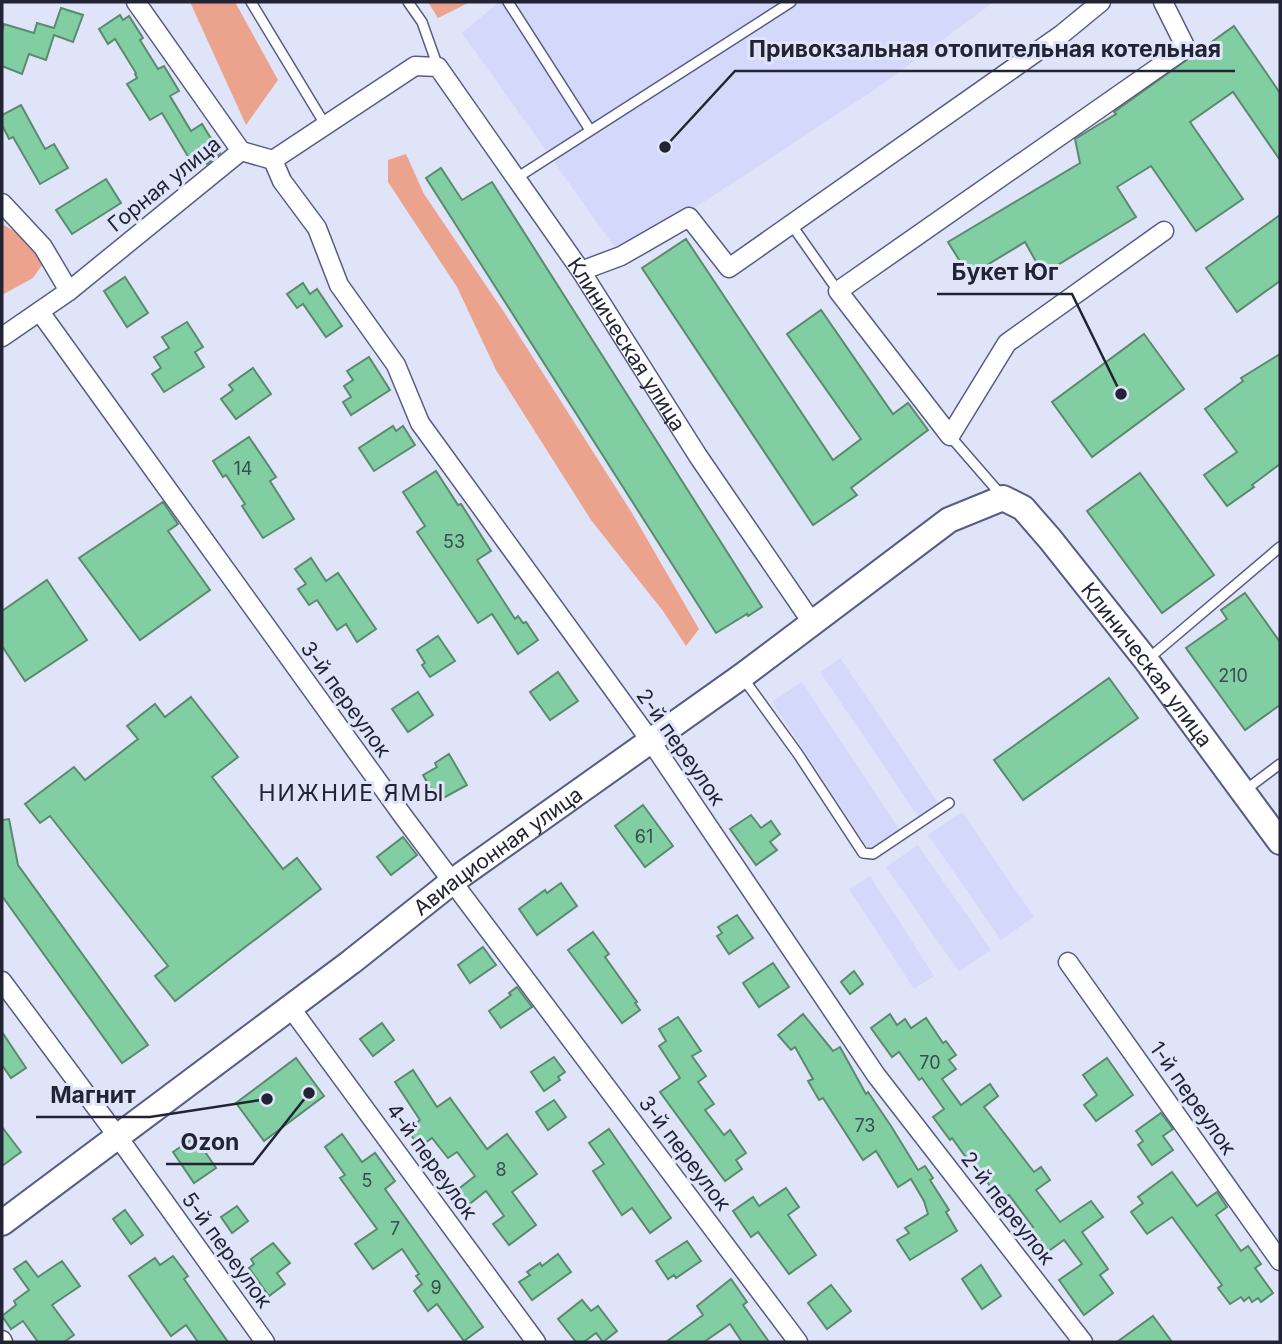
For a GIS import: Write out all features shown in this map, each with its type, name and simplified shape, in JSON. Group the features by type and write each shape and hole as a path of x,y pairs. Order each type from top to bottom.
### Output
{"main road":[{"name":"Авиационная улица","path":"2,1223 453,881 742,676 949,520 1003,498"},
{"name":"Клиническая улица","path":"1003,498 1023,508 1146,660 1280,842"}],"street":[{"path":"136,2 241,150"},
{"path":"581,271 621,256 689,217 729,268 1062,34 1101,2"},
{"path":"1163,2 1186,48 838,291 950,436 1007,342 1164,231"},
{"path":"273,160 415,66 438,67"},
{"name":"Клиническая улица","path":"438,67 581,271 698,456 813,624"},
{"name":"Горная улица","path":"2,337 69,291 241,150 273,160"},
{"name":"2-й переулок","path":"273,160 282,181 317,228 339,285 396,365 419,423 650,740 876,1075 1083,1342"},
{"path":"2,203 43,247 69,291"},
{"name":"3-й переулок","path":"40,312 403,816 799,1342"},
{"name":"1-й переулок","path":"1068,962 1280,1261"},
{"name":"5-й переулок","path":"2,981 265,1342"},
{"name":"4-й переулок","path":"290,1007 536,1342"}],"lane":[{"path":"251,2 327,126"},
{"path":"408,2 422,22 438,67"},
{"path":"508,2 590,130"},
{"path":"515,179 791,2"},
{"path":"791,224 838,291"},
{"path":"950,436 1003,498"},
{"path":"1146,660 1280,547"},
{"path":"742,676 798,754 863,853 873,854 949,803"},
{"path":"1243,792 1280,764"}],"shaded area":[{"path":"190,2 235,2 278,80 246,125"},
{"path":"428,2 470,2 438,18"},
{"path":"499,2 994,2 876,89 621,256 462,33"},
{"path":"406,154 424,194 504,312 632,513 699,629 686,646 663,611 591,520 496,370 457,287 388,182 388,160"},
{"path":"2,224 49,255 33,278 2,295"},
{"path":"840,658 939,804 919,818 820,672"},
{"path":"802,682 900,831 870,851 772,702"},
{"path":"962,812 1034,917 1001,940 928,835"},
{"path":"918,845 991,950 959,972 886,867"},
{"path":"870,876 934,976 914,989 849,889"}],"building":[{"path":"61,8 83,15 73,42 54,35 46,60 29,54 22,74 2,66 4,24 34,33 37,23 54,28"},
{"path":"120,15 123,20 129,16 158,69 164,66 179,91 170,96 191,131 202,124 220,153 207,164 202,156 192,163 162,113 150,120 127,84 137,78 136,73 115,39 108,44 99,29"},
{"path":"1234,26 1280,93 1280,160 1233,92 1190,122 1243,199 1196,231 1151,166 1117,187 1136,217 1043,274 1025,242 969,276 948,242 1080,163 1075,139 1116,114 1114,112"},
{"path":"21,105 45,149 54,144 68,168 40,184 13,137 9,139 2,125 2,115"},
{"path":"441,168 462,200 492,182 762,607 716,633 426,178"},
{"path":"106,179 121,203 72,234 56,210"},
{"path":"1280,215 1280,281 1237,312 1206,268"},
{"path":"686,239 833,460 861,439 787,334 821,310 893,414 908,403 928,430 851,488 857,495 813,525 642,268"},
{"path":"125,277 148,313 127,327 104,291"},
{"path":"303,283 310,294 317,289 342,326 326,337 303,304 297,308 287,294"},
{"path":"187,322 203,347 195,352 204,367 164,392 152,374 161,368 154,357 169,348 162,337"},
{"path":"1144,334 1184,389 1092,457 1052,402"},
{"path":"1280,354 1280,464 1227,506 1204,475 1237,452 1205,409 1243,381 1241,378"},
{"path":"369,357 390,390 351,415 343,402 351,397 344,386 353,380 347,371"},
{"path":"253,368 271,394 236,419 221,399 233,390 229,385"},
{"path":"393,426 396,431 403,426 415,445 374,471 359,448"},
{"path":"249,437 276,477 270,481 294,519 263,538 242,506 245,504 213,461"},
{"path":"436,471 491,551 477,560 515,619 518,616 523,623 526,622 538,640 518,654 492,614 478,623 417,532 425,526 403,492"},
{"path":"1140,473 1214,575 1162,613 1087,511"},
{"path":"163,502 178,524 168,531 210,590 140,640 79,558"},
{"path":"311,558 326,581 338,573 376,629 357,642 346,624 337,630 317,600 309,605 298,589 306,584 295,569"},
{"path":"47,580 87,640 25,681 2,646 2,611"},
{"path":"1245,593 1280,642 1280,705 1245,730 1186,648 1227,619 1221,610"},
{"path":"438,636 455,661 430,677 417,650"},
{"path":"558,672 578,701 550,720 530,692"},
{"path":"1109,678 1138,718 1023,800 994,760"},
{"path":"418,692 433,715 408,732 392,709"},
{"path":"191,697 238,757 212,777 283,869 297,858 321,889 175,1001 155,976 168,966 50,816 40,823 25,804 74,767 85,780 138,739 127,726 155,704 165,717"},
{"path":"449,754 467,785 438,801 423,775 437,767 435,763"},
{"path":"643,805 673,846 645,867 615,826"},
{"path":"751,815 761,828 771,821 780,834 770,842 777,850 756,865 730,829"},
{"path":"9,819 18,865 148,1045 122,1063 2,896 2,820"},
{"path":"403,837 417,855 391,875 377,857"},
{"path":"561,883 577,906 537,935 519,909 545,890 547,893"},
{"path":"737,915 753,938 729,954 717,936 722,933 718,927"},
{"path":"593,932 609,954 605,957 640,1010 622,1023 568,950"},
{"path":"483,947 496,965 470,983 458,965"},
{"path":"773,963 789,987 759,1007 743,983"},
{"path":"854,971 863,984 850,994 841,982"},
{"path":"517,987 532,1007 501,1028 489,1011 511,995 509,993"},
{"path":"803,1014 833,1051 840,1047 866,1094 868,1092 918,1170 925,1166 933,1178 930,1180 949,1210 946,1212 957,1231 910,1260 897,1240 909,1233 905,1228 928,1214 924,1201 911,1179 898,1187 876,1151 863,1160 823,1098 819,1100 808,1081 813,1079 795,1047 791,1050 778,1035"},
{"path":"890,1014 897,1025 905,1019 911,1028 926,1018 943,1043 946,1041 956,1055 949,1060 956,1069 942,1079 961,1105 990,1084 998,1096 984,1107 1034,1172 1041,1167 1050,1180 1036,1190 1060,1222 1091,1201 1103,1217 1082,1232 1108,1269 1100,1275 1113,1293 1084,1315 1059,1280 1082,1264 1064,1240 1043,1255 1030,1237 1034,1234 1030,1229 1033,1227 1009,1195 1001,1201 969,1157 967,1159 952,1138 950,1140 933,1117 944,1109 899,1052 892,1057 871,1028"},
{"path":"678,1017 701,1051 692,1056 706,1076 698,1082 714,1104 705,1110 724,1135 730,1130 746,1153 736,1160 742,1169 725,1181 660,1092 680,1078 659,1046 666,1041 659,1029"},
{"path":"382,1023 394,1040 373,1056 360,1039"},
{"path":"2,1032 26,1068 11,1078 2,1065"},
{"path":"554,1057 565,1072 558,1077 560,1080 544,1091 531,1072"},
{"path":"296,1058 324,1096 264,1141 236,1103"},
{"path":"1107,1058 1133,1095 1096,1121 1084,1105 1097,1095 1083,1075"},
{"path":"413,1070 437,1107 450,1098 487,1149 507,1134 537,1174 512,1192 536,1225 509,1245 493,1224 504,1216 486,1191 467,1206 456,1191 475,1176 457,1152 448,1158 432,1138 420,1147 407,1130 420,1120 395,1082"},
{"path":"554,1100 566,1117 548,1130 536,1112"},
{"path":"1161,1113 1173,1129 1163,1136 1173,1150 1152,1165 1138,1145 1143,1141 1136,1131"},
{"path":"2,1127 21,1152 2,1166"},
{"path":"609,1129 671,1218 650,1233 632,1208 622,1215 593,1171 604,1164 589,1143"},
{"path":"342,1134 362,1162 375,1153 395,1181 385,1189 483,1327 464,1341 437,1304 428,1311 414,1291 422,1284 416,1276 419,1274 402,1249 373,1269 355,1244 377,1229 340,1178 345,1175 325,1147"},
{"path":"195,1137 216,1168 194,1183 173,1152"},
{"path":"1172,1172 1197,1206 1217,1192 1227,1207 1216,1215 1241,1251 1248,1246 1261,1264 1255,1268 1273,1293 1261,1302 1258,1298 1252,1302 1249,1297 1244,1301 1241,1297 1230,1304 1218,1288 1222,1285 1172,1217 1147,1234 1131,1212 1143,1203 1138,1197"},
{"path":"786,1188 799,1207 788,1215 816,1255 789,1274 758,1232 751,1237 733,1211 753,1197 759,1206"},
{"path":"237,1206 248,1221 232,1233 221,1217"},
{"path":"125,1210 143,1235 131,1244 113,1219"},
{"path":"687,1241 701,1261 676,1278 674,1275 668,1279 656,1261"},
{"path":"273,1243 290,1263 277,1273 285,1284 269,1296 249,1268 254,1264 251,1259"},
{"path":"558,1254 571,1272 532,1300 519,1282 530,1275 527,1272 540,1263 542,1266"},
{"path":"173,1256 188,1276 184,1279 228,1342 198,1342 186,1325 171,1336 129,1276 155,1258 160,1265"},
{"path":"26,1261 38,1277 62,1261 80,1286 52,1305 74,1335 64,1342 38,1342 23,1321 11,1329 2,1316 16,1305 14,1301 29,1290 14,1269"},
{"path":"981,1265 1001,1296 982,1309 962,1279"},
{"path":"731,1279 747,1302 743,1305 769,1342 742,1342 730,1324 704,1342 666,1342 703,1315 697,1306"},
{"path":"831,1285 851,1311 827,1329 808,1303"},
{"path":"582,1300 591,1311 598,1306 617,1331 603,1342 596,1333 584,1342 576,1342 558,1319"},
{"path":"1153,1316 1172,1342 1117,1342"}],"place":[{"name":"Привокзальная отопительная котельная","path":"665,147"},
{"name":"Букет Юг","path":"1121,394"},
{"name":"Ozon","path":"309,1093"},
{"name":"Магнит","path":"267,1099"}],"district":[{"name":"НИЖНИЕ ЯМЫ","path":"352,793"}]}
